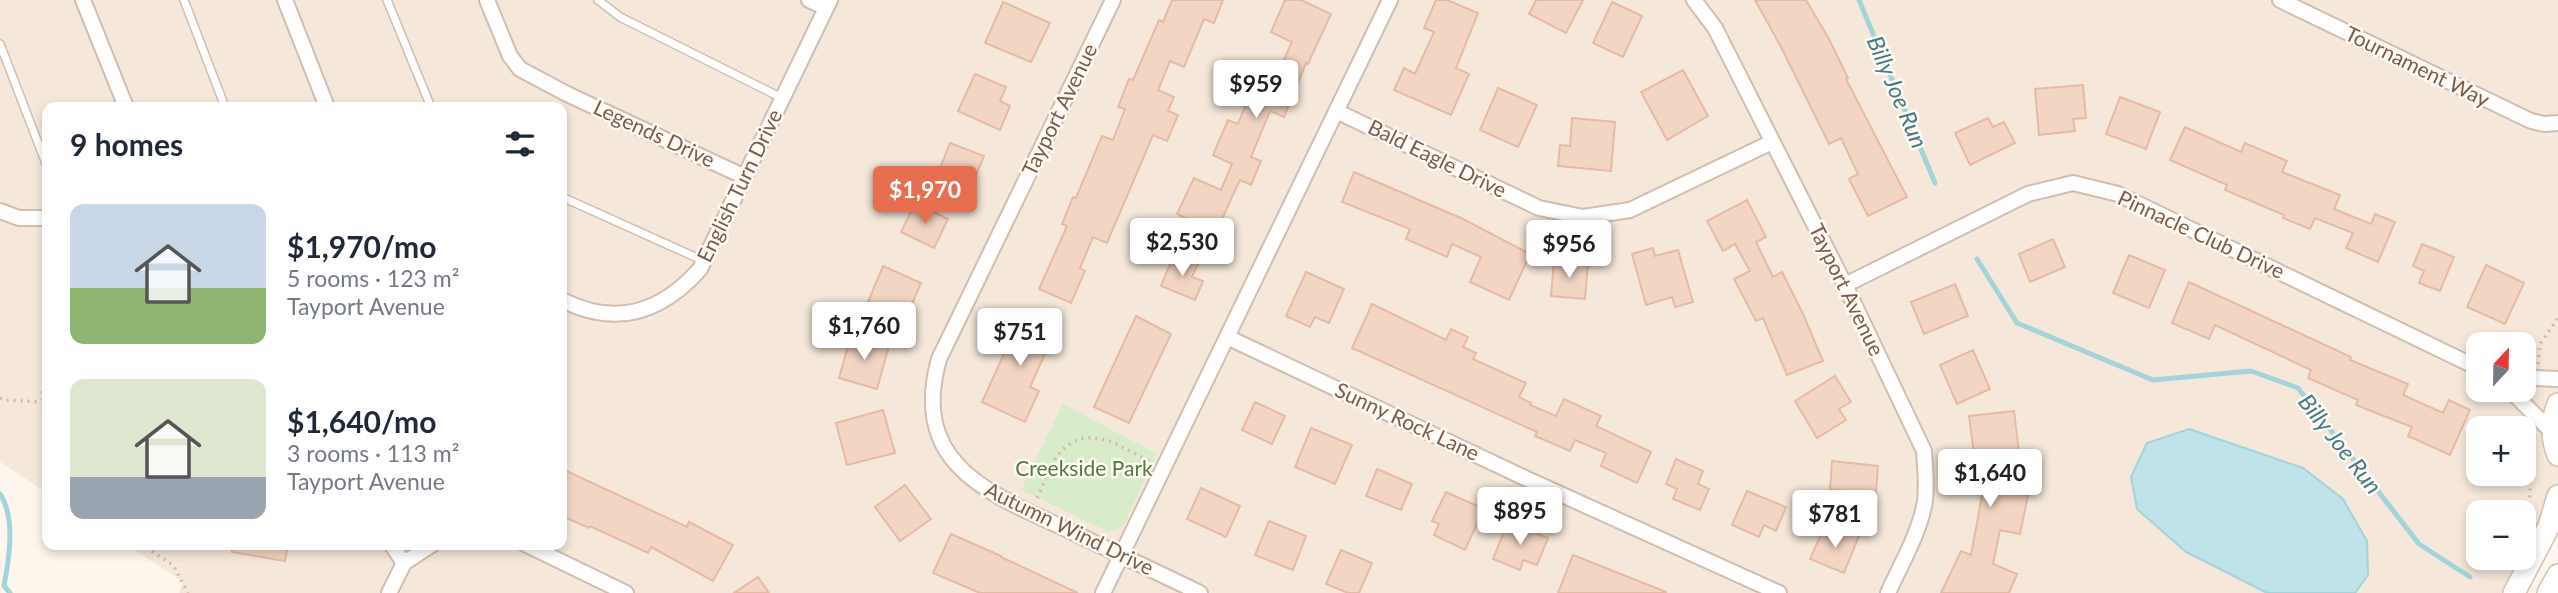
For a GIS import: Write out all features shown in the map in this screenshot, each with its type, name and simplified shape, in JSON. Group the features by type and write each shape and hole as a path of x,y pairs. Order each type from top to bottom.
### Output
{"street":[{"path":"83,0 124,102"},
{"path":"285,0 325,102"},
{"name":"Legends Drive","path":"486,0 510,56 520,69 567,94 745,177"},
{"path":"808,0 828,4"},
{"path":"1102,593 1390,0"},
{"name":"Tayport Avenue","path":"1694,0 1715,28 1924,451 1924,503 1916,531 1888,593"},
{"name":"Tournament Way","path":"2280,0 2524,118 2544,124 2558,123"},
{"name":"Tayport Avenue","path":"947,453 938,435 932,405 934,375 939,359 1108,2"},
{"name":"English Turn Drive","path":"567,302 589,311 606,313 645,310 678,292 700,269 828,4"},
{"name":"Bald Eagle Drive","path":"1336,111 1539,208 1583,217 1630,210 1772,142"},
{"name":"Pinnacle Club Drive","path":"1844,285 2028,194 2073,183 2118,194 2466,362"},
{"path":"0,211 19,218 42,218"},
{"name":"Sunny Rock Lane","path":"1227,337 1527,479 1779,593"},
{"path":"2536,377 2558,379"},
{"path":"2522,402 2552,432"},
{"path":"2558,404 2554,412 2552,432 2558,455"},
{"name":"Autumn Wind Drive","path":"947,453 974,482 992,494 1200,593"},
{"path":"2514,593 2549,526 2558,496"},
{"path":"395,550 404,563"},
{"path":"389,593 404,563 424,550"},
{"path":"537,550 626,593"},
{"path":"2548,593 2558,575"}],"lane":[{"path":"184,0 223,102"},
{"path":"387,0 429,102"},
{"path":"598,0 620,17 783,99"},
{"path":"0,44 42,153"},
{"path":"567,199 704,261"}],"path":[{"path":"2536,357 2540,344 2558,318"},
{"path":"0,398 41,402 42,387"},
{"path":"1030,513 1058,455 1073,441 1088,436 1105,439 1163,468"},
{"path":"149,550 173,565 188,593"}],"shaded area":[{"path":"0,0 2558,0 2558,497 2536,545 2536,500 2466,500 2466,570 2525,570 2514,593 179,593 183,582 135,550 567,550 567,102 42,102 42,490 0,462"}],"green space":[{"name":"Creekside Park","path":"1063,404 1157,454 1125,523 1117,530 1107,531 1021,490"}],"water":[{"path":"2189,429 2303,468 2343,499 2367,541 2368,575 2355,593 2267,593 2186,552 2137,509 2131,477 2147,443"}],"building":[{"path":"1172,0 1223,0 1214,23 1204,19 1184,67 1170,61 1158,90 1174,97 1168,111 1178,115 1167,141 1153,135 1107,243 1093,237 1080,268 1085,271 1071,303 1039,289 1067,226 1062,224 1073,197 1076,198 1102,136 1113,140 1125,109 1118,107 1129,79 1133,80 1159,20 1163,22"},
{"path":"1285,0 1301,0 1331,14 1308,64 1306,63 1284,117 1270,111 1251,157 1261,161 1251,185 1240,180 1222,219 1231,224 1220,248 1197,237 1202,226 1177,214 1194,178 1221,190 1232,164 1213,155 1228,120 1238,124 1260,68 1277,75 1292,42 1271,32"},
{"path":"1436,0 1447,0 1478,13 1456,68 1469,74 1451,115 1394,90 1404,68 1415,74 1434,32 1424,28"},
{"path":"1536,0 1583,0 1566,33 1529,14"},
{"path":"1755,0 1806,0 1829,39 1848,78 1846,79 1907,197 1868,216 1849,179 1858,174 1841,138 1829,144"},
{"path":"1003,2 1050,23 1031,62 985,43"},
{"path":"1612,2 1642,16 1623,57 1593,43"},
{"path":"1683,70 1708,116 1667,140 1641,92"},
{"path":"975,74 1006,87 1000,101 1010,106 1000,130 958,111"},
{"path":"2083,85 2086,118 2073,119 2075,131 2039,135 2035,89"},
{"path":"1498,88 1537,105 1518,147 1480,130"},
{"path":"2120,97 2160,112 2146,149 2106,134"},
{"path":"1572,118 1615,122 1611,171 1558,166 1560,145 1570,146"},
{"path":"1988,118 1993,127 2004,122 2015,143 1970,165 1955,133"},
{"path":"2185,127 2241,152 2245,143 2287,161 2282,172 2340,195 2334,209 2371,224 2375,214 2395,222 2378,262 2346,248 2353,233 2315,218 2310,229 2225,190 2227,185 2170,160"},
{"path":"950,143 984,156 970,189 937,176"},
{"path":"1354,172 1463,219 1530,254 1509,300 1470,282 1481,257 1452,244 1447,257 1406,239 1410,229 1342,202"},
{"path":"1747,200 1766,237 1756,242 1773,277 1782,272 1823,361 1787,375 1763,318 1756,321 1734,279 1750,271 1735,244 1723,251 1707,221"},
{"path":"915,203 948,219 934,248 901,232"},
{"path":"2053,239 2065,267 2030,282 2019,254"},
{"path":"2422,244 2454,257 2440,291 2419,283 2424,271 2413,266"},
{"path":"1653,248 1655,256 1678,250 1693,302 1675,307 1672,297 1646,305 1632,254"},
{"path":"1174,254 1198,264 1192,277 1203,281 1195,300 1161,286"},
{"path":"2129,255 2165,270 2149,308 2113,293"},
{"path":"1554,260 1588,263 1585,299 1551,296"},
{"path":"2486,265 2524,283 2505,324 2467,307"},
{"path":"883,266 921,283 906,318 868,302"},
{"path":"1306,272 1344,289 1329,323 1315,317 1310,327 1286,316"},
{"path":"2189,282 2351,357 2350,360 2408,384 2403,395 2443,413 2449,400 2470,410 2450,455 2408,436 2412,427 2356,405 2358,400 2308,378 2311,370 2215,325 2209,339 2172,323"},
{"path":"1955,284 1968,316 1924,334 1911,302"},
{"path":"1372,304 1446,340 1451,329 1468,337 1463,347 1476,353 1473,359 1526,383 1519,397 1531,403 1530,405 1556,416 1564,399 1601,416 1596,426 1651,452 1637,483 1601,466 1606,453 1575,440 1570,451 1535,436 1537,432 1352,348"},
{"path":"1023,312 1057,327 1030,387 1039,391 1025,422 982,402"},
{"path":"1136,316 1171,334 1129,423 1094,407"},
{"path":"851,335 889,346 877,389 839,378"},
{"path":"1973,350 1990,389 1957,404 1940,365"},
{"path":"1835,376 1851,402 1839,409 1846,420 1817,438 1795,401"},
{"path":"1255,402 1285,416 1272,444 1242,430"},
{"path":"883,410 895,453 847,465 836,423"},
{"path":"2014,411 2019,452 1999,454 2004,490 2028,495 2020,534 2000,530 1993,564 2017,574 2009,593 1941,593 1961,551 1971,555 1987,469 1976,470 1969,416"},
{"path":"1311,428 1352,445 1335,484 1295,467"},
{"path":"1676,459 1703,471 1698,484 1709,489 1700,510 1673,499 1677,489 1666,484"},
{"path":"1832,461 1878,466 1875,505 1842,502 1843,491 1830,490"},
{"path":"1377,469 1412,484 1401,510 1366,496"},
{"path":"567,471 687,527 689,522 733,545 713,581 651,547 648,553 590,526 589,528 567,518"},
{"path":"905,485 931,519 900,541 875,507"},
{"path":"1201,488 1240,506 1226,537 1187,519"},
{"path":"1747,491 1786,507 1776,531 1764,525 1759,537 1732,525"},
{"path":"1446,492 1484,509 1465,550 1434,535 1439,524 1432,521"},
{"path":"1269,521 1306,536 1293,570 1255,555"},
{"path":"1508,522 1548,538 1537,565 1523,560 1520,570 1493,559"},
{"path":"1838,528 1859,536 1844,573 1810,559 1821,534 1833,539"},
{"path":"951,534 1078,593 980,593 933,573"},
{"path":"232,550 287,550 285,561"},
{"path":"1341,550 1372,563 1359,593 1348,593 1326,584"},
{"path":"1573,555 1666,592 1666,593 1558,593"},
{"path":"758,577 769,593 734,593"}],"waterway":[{"name":"Billy Joe Run","path":"1859,0 1935,183"},
{"name":"Billy Joe Run","path":"1977,259 2017,323 2153,380 2251,371 2298,388 2419,544 2470,577"},
{"path":"0,494 10,527 4,586 10,593"}]}
